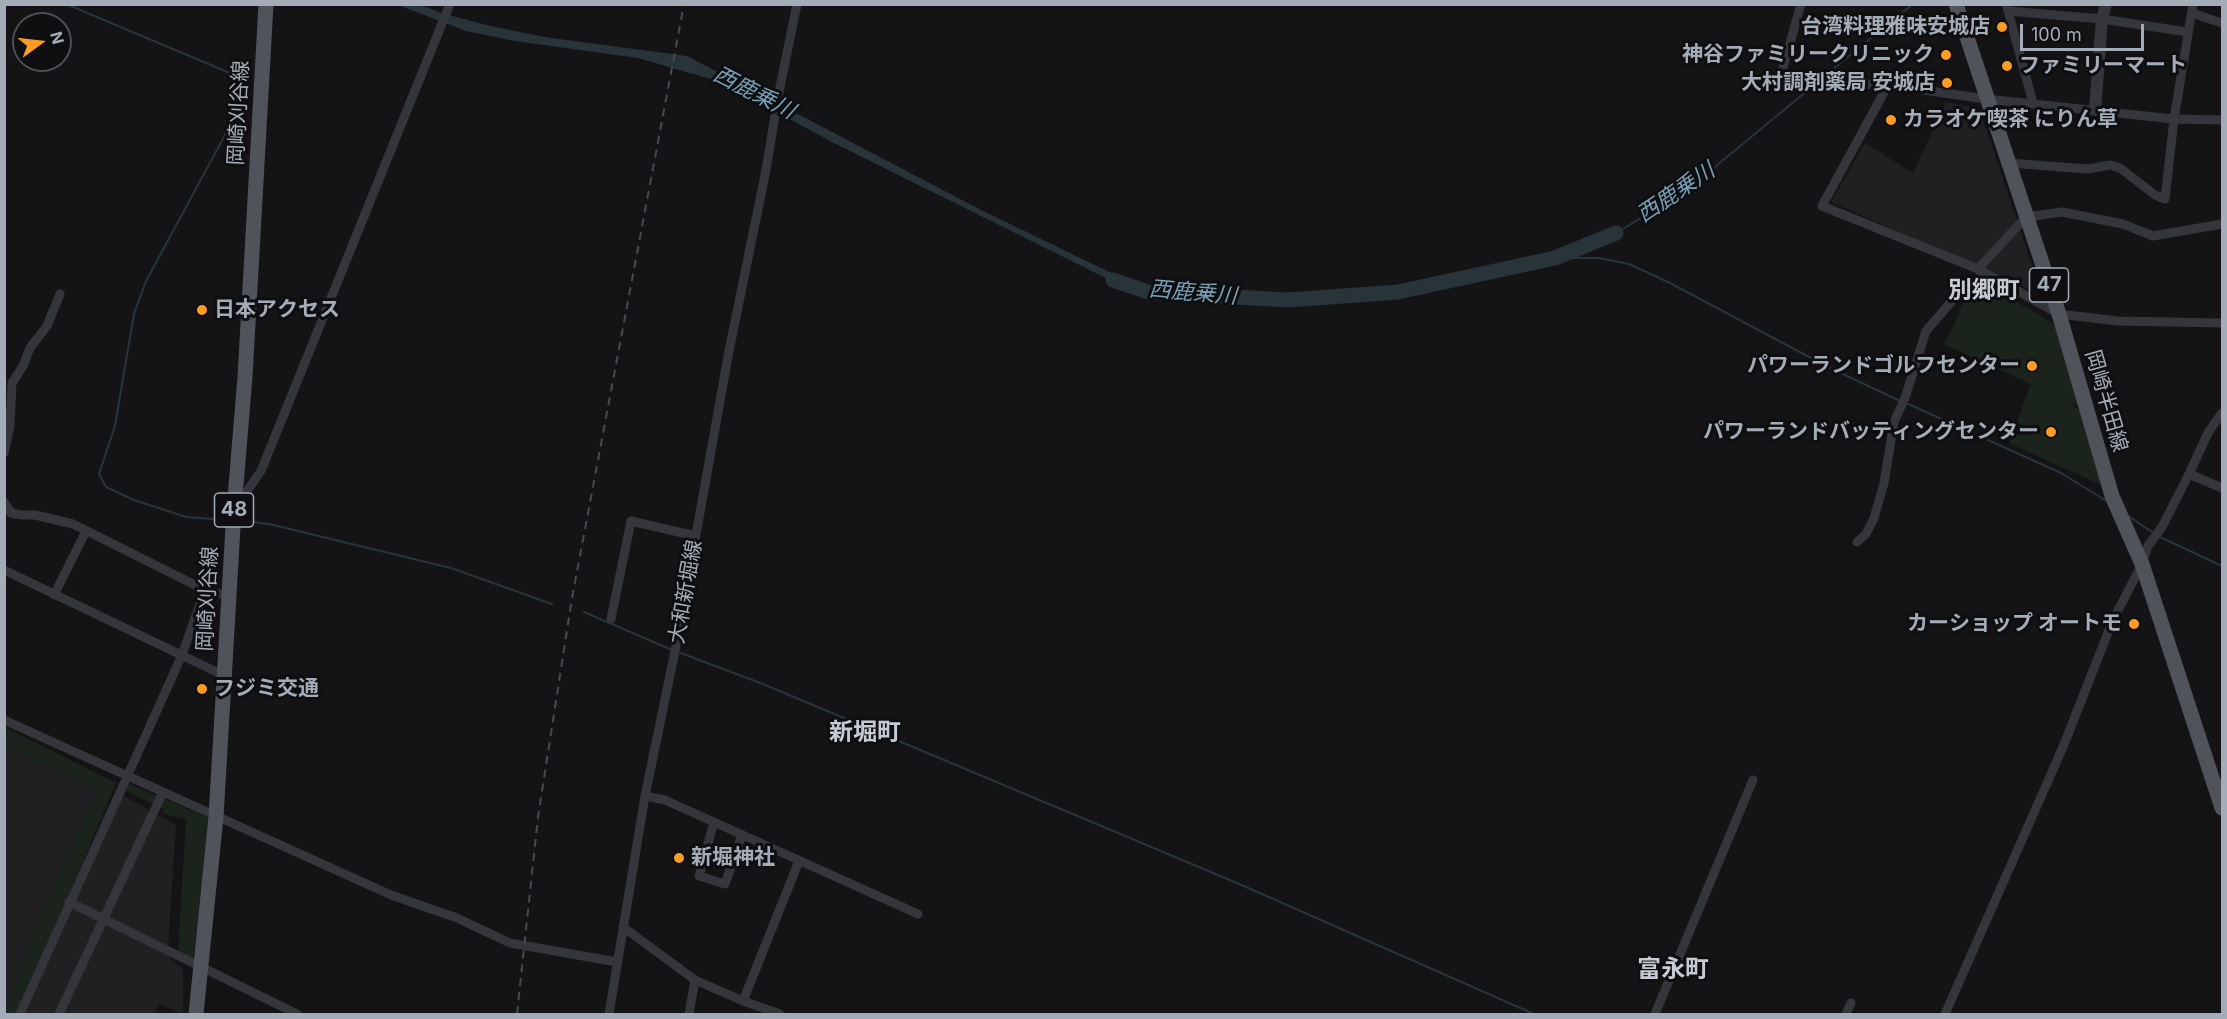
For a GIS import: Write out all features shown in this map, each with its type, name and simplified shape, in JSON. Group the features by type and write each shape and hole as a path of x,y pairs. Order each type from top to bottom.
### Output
{"main road":[{"name":"岡崎刈谷線","path":"196,1014 216,818 234,510 245,377 266,4"},
{"name":"岡崎半田線","path":"1956,4 2059,314 2112,496 2142,564 2223,808"}],"street":[{"path":"234,510 261,471 450,4"},
{"name":"大和新堀線","path":"609,1014 645,796 676,646 729,351 797,4"},
{"path":"1801,4 1783,68 1788,81 1888,85 1986,99 2174,119 2223,120"},
{"path":"2095,110 2102,19 2106,4"},
{"path":"2033,103 2008,8 2187,32"},
{"path":"2008,163 2088,170 2110,165 2120,168 2155,195 2165,199 2174,119 2192,9 2223,23"},
{"path":"1888,85 1822,206 1978,269 2059,314 2118,321 2223,323"},
{"path":"1978,269 2026,217 2062,212 2123,224 2153,236 2223,224"},
{"path":"1857,542 1866,534 1874,518 1884,483 1894,422 1905,398 1926,331 1957,295 1983,276 1978,269"},
{"path":"4,453 10,426 12,383 23,366 30,348 47,326 60,294"},
{"path":"1945,1014 2063,747 2112,620 2142,564 2148,546 2162,527 2209,430 2223,413"},
{"path":"2189,474 2223,488"},
{"path":"4,502 6,507 15,514 61,520 205,590 221,594"},
{"path":"611,619 631,521 696,536"},
{"path":"54,595 86,531"},
{"path":"4,570 225,676"},
{"path":"20,1014 182,655 205,590"},
{"path":"4,720 216,818 391,895 457,918 510,943 617,962"},
{"path":"1655,1014 1753,780"},
{"path":"59,1014 163,792"},
{"path":"645,796 665,800 918,914"},
{"path":"714,822 699,876 725,884 742,835"},
{"path":"742,1001 799,861"},
{"path":"69,902 297,1014"},
{"path":"623,927 695,980 742,1001 780,1014"},
{"path":"689,1014 695,980"},
{"path":"1846,1014 1851,1003"}],"shaded area":[{"path":"1946,102 1979,108 2042,295 1831,202 1865,143 1913,173"},
{"name":"パワーランドゴルフセンター","path":"1984,282 2062,329 2083,408 2067,401 2083,412 2106,487 2009,443 2031,384 1944,344 1962,305"},
{"path":"4,727 116,783 16,1014 5,1009 32,947 27,944 97,791 5,746"},
{"path":"4,729 116,783 20,1014 5,1014"},
{"path":"124,782 216,821 192,961 178,954 186,819 163,813 164,809 121,789"},
{"path":"119,793 176,825 168,949 171,959 183,969 183,1014 159,1004 154,1014 21,1014"}],"water":[{"path":"398,5 421,5 486,25 544,37 687,56 981,210 1130,282 1130,290 832,142 721,82 638,58 515,41 466,31"}],"waterway":[{"path":"66,4 244,79 247,89 245,98 146,281 134,314 115,426 99,474 106,487 134,500 186,517 228,520"},
{"name":"西鹿乗川","path":"1822,78 1913,4"},
{"name":"西鹿乗川","path":"1616,233 1666,203 1705,175 1813,86"},
{"name":"西鹿乗川","path":"1113,280 1148,292 1288,300 1398,292 1555,258 1616,233"},
{"path":"1555,258 1598,258 1629,264 1670,283 1828,367 1900,401"},
{"path":"1906,403 2061,473 2108,502"},
{"path":"2127,515 2155,534"},
{"path":"239,520 269,524 451,568 552,604"},
{"path":"2160,537 2222,566"},
{"path":"584,612 672,650"},
{"path":"678,652 763,684 1237,883 1534,1014"}],"railway":[{"path":"517,1014 538,817 572,598 684,4"}],"place":[{"name":"台湾料理雅味安城店","path":"2002,27"},
{"name":"神谷ファミリークリニック","path":"1946,55"},
{"name":"ファミリーマート","path":"2007,66"},
{"name":"大村調剤薬局 安城店","path":"1947,83"},
{"name":"カラオケ喫茶 にりん草","path":"1891,120"},
{"name":"日本アクセス","path":"202,310"},
{"name":"パワーランドゴルフセンター","path":"2032,366"},
{"name":"パワーランドバッティングセンター","path":"2051,432"},
{"name":"カーショップ オートモ","path":"2134,624"},
{"name":"フジミ交通","path":"202,689"},
{"name":"新堀神社","path":"679,858"}],"district":[{"name":"別郷町","path":"1984,291"},
{"name":"新堀町","path":"865,733"},
{"name":"富永町","path":"1673,970"}]}
